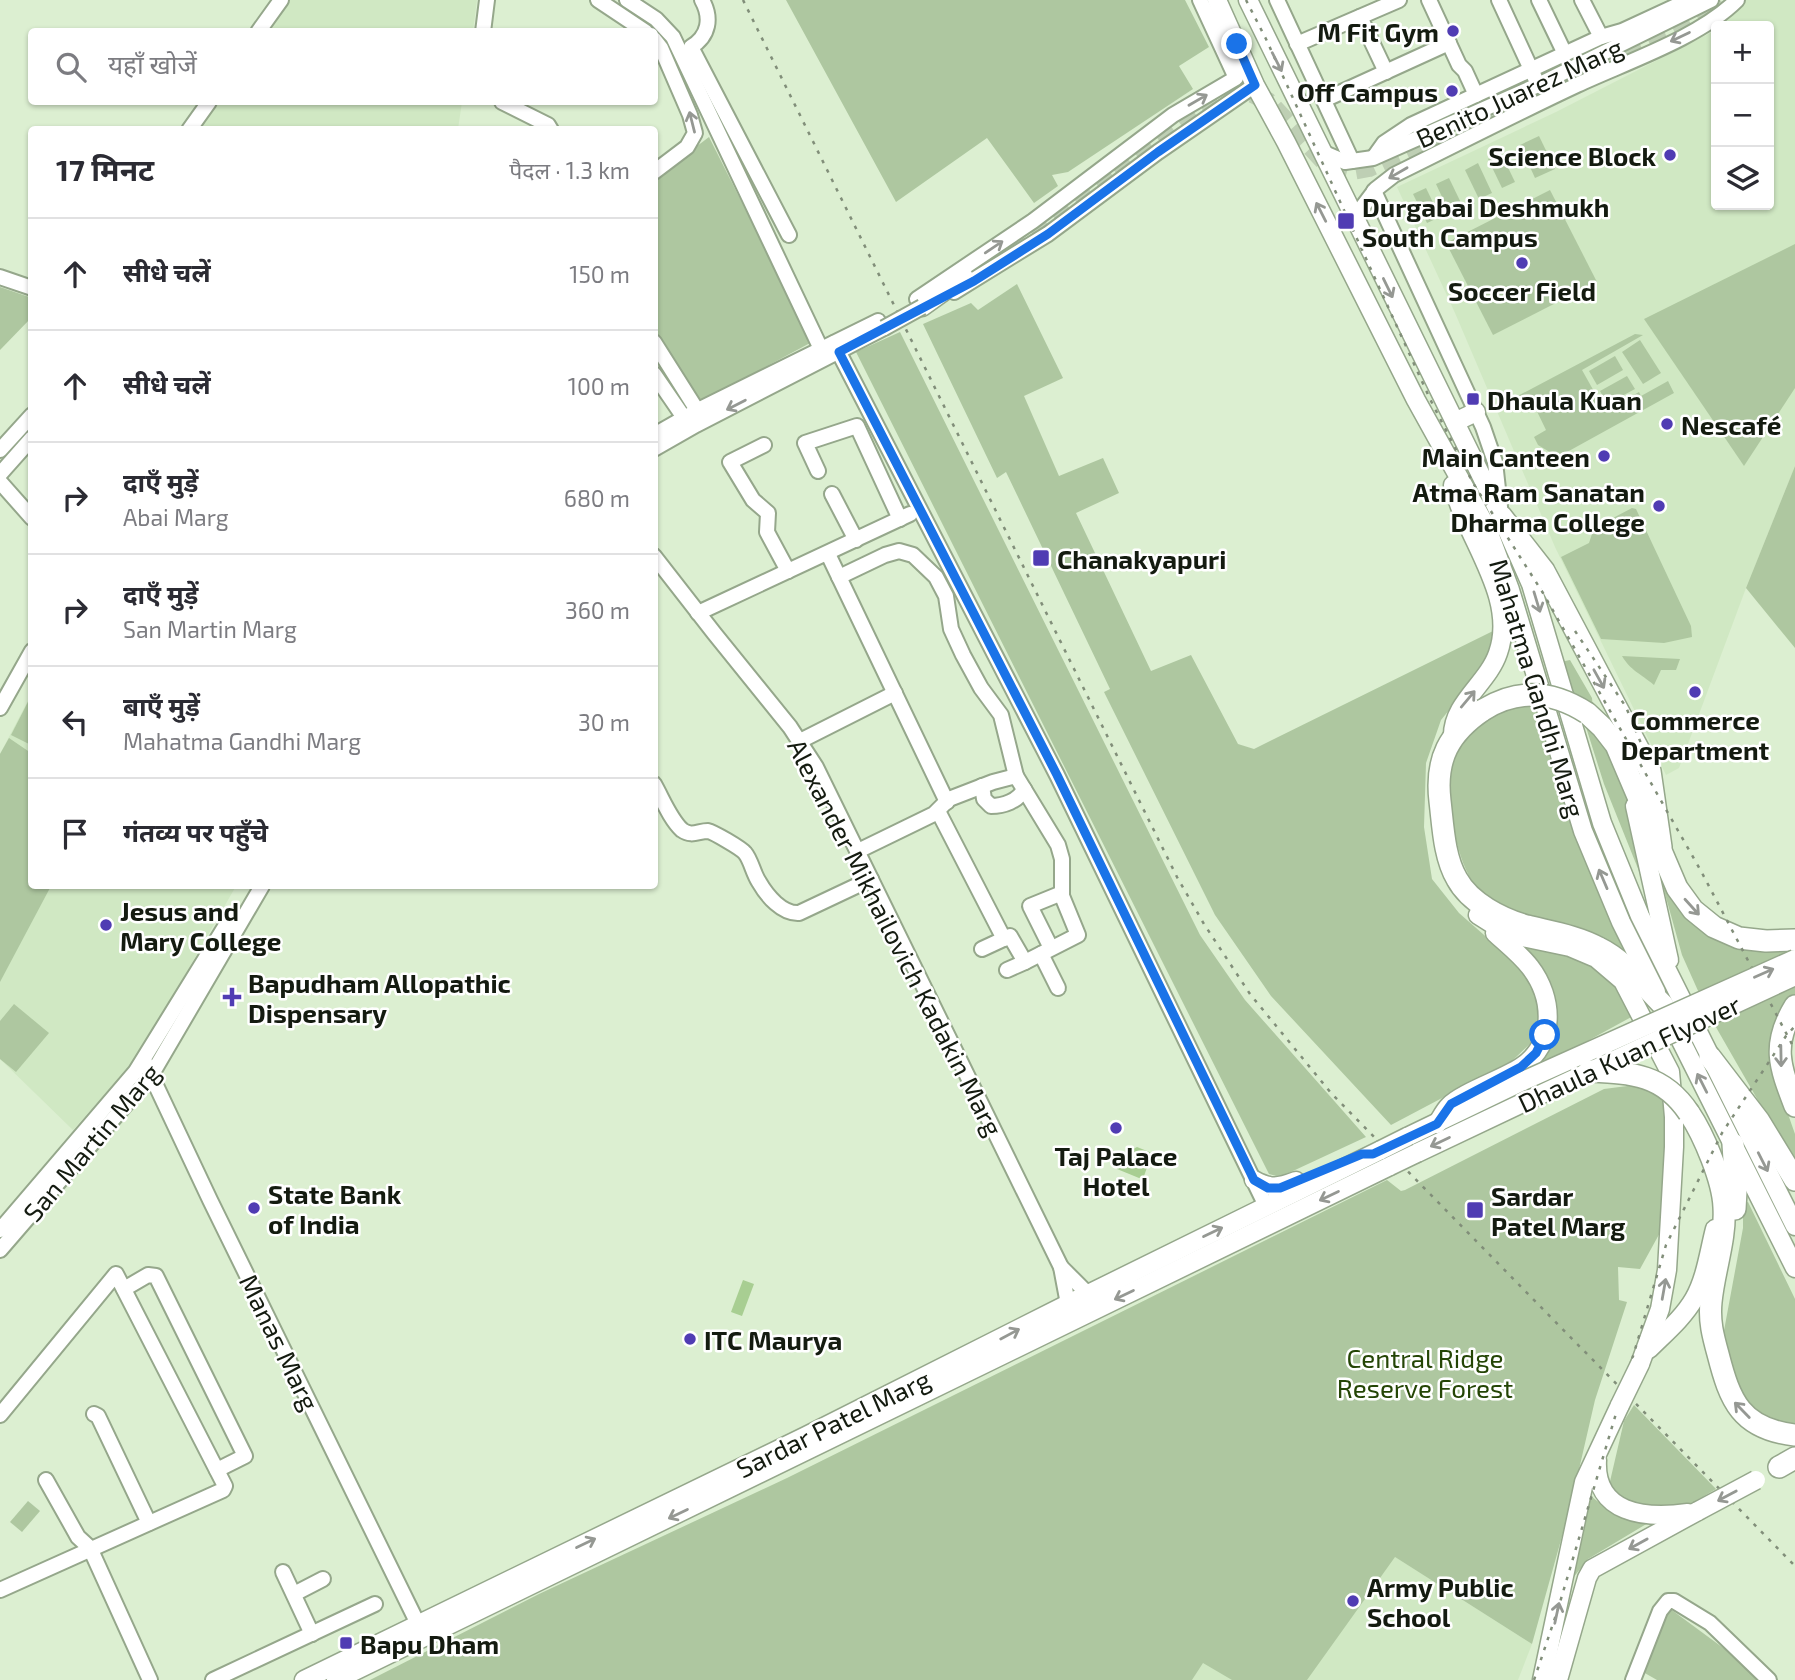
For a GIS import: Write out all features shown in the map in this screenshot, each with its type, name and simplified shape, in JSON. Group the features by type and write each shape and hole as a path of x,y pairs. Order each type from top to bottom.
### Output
{"highway":[{"path":"1501,516 1544,571 1650,771 1661,847"},
{"path":"1663,1005 1611,954 1582,940 1503,917 1477,901 1457,881 1448,854 1439,791 1441,766 1453,736 1483,710 1507,698 1534,694 1561,699 1587,713 1609,735 1621,754 1684,899 1714,927 1739,938 1795,940"},
{"path":"1795,1006 1781,1040 1780,1056 1781,1070 1795,1106"},
{"path":"1710,1057 1759,1121 1795,1180"},
{"path":"1589,1071 1625,1072 1648,1078 1673,1094 1689,1113 1719,1176 1724,1208 1723,1236 1711,1302 1711,1334 1726,1387 1743,1412 1771,1430 1795,1435"},
{"path":"1718,1356 1718,1315 1735,1223 1737,1191 1733,1144"}],"main road":[{"name":"Mahatma Gandhi Marg","path":"1217,0 1255,85 1446,455 1487,528 1510,590 1583,831 1621,922 1795,1268"},
{"name":"Mahatma Gandhi Marg","path":"1248,0 1501,516 1531,584 1602,823 1640,916 1795,1226"},
{"path":"1233,72 1236,41"},
{"path":"919,303 962,276"},
{"path":"1455,422 1476,412"},
{"path":"1446,455 1455,492 1498,595 1503,625 1496,660 1481,684 1459,710 1453,723 1453,736"},
{"path":"1628,775 1668,956 1670,977"},
{"path":"1437,1124 1451,1104 1525,1063 1541,1044 1548,1025 1547,1000 1535,974 1521,956 1464,900 1457,881"},
{"path":"1478,915 1508,934 1570,947 1596,958 1623,981 1670,1072 1674,1138 1667,1270 1660,1309 1642,1359 1584,1482 1542,1680"},
{"name":"Dhaula Kuan Flyover","path":"1371,1155 1523,1081 1795,959"},
{"name":"Dhaula Kuan Flyover","path":"1417,1153 1795,976"},
{"name":"Sardar Patel Marg","path":"336,1680 1417,1153"},
{"path":"1254,1180 1268,1188 1280,1188 1362,1154 1371,1155"},
{"name":"Sardar Patel Marg","path":"304,1680 806,1436 1371,1155"},
{"path":"1642,1359 1682,1316 1693,1300 1704,1274 1716,1223 1724,1208"},
{"path":"1598,1453 1599,1486 1606,1498 1615,1504 1651,1514 1673,1515 1698,1511"},
{"path":"1558,1680 1587,1578 1592,1569 1790,1463"}],"street":[{"path":"261,28 281,0"},
{"path":"484,28 487,0"},
{"path":"598,0 640,28"},
{"path":"627,0 666,27 686,49 789,235"},
{"path":"686,49 699,42 706,32 709,20 702,0"},
{"path":"658,433 694,419 919,303 1233,72 1200,0"},
{"path":"1277,0 1352,161"},
{"path":"1297,44 1399,0"},
{"path":"1429,0 1476,95"},
{"path":"1499,0 1538,85"},
{"path":"1539,0 1565,54"},
{"path":"1582,0 1601,37"},
{"path":"1373,158 1384,143 1411,125 1601,37 1622,31 1689,0"},
{"name":"Benito Juarez Marg","path":"1322,152 1345,162 1373,158 1538,85 1711,0"},
{"name":"Benito Juarez Marg","path":"1354,218 1374,191 1404,170 1547,99 1685,36 1717,17 1737,0"},
{"path":"1360,17 1386,72"},
{"path":"1324,100 1449,43"},
{"path":"658,44 685,103 695,133 693,141 658,169"},
{"path":"686,49 831,348 1057,775 1266,1206"},
{"path":"919,303 974,281 1048,234 1255,85"},
{"path":"192,126 207,105"},
{"path":"508,105 549,126"},
{"path":"1411,125 1417,140"},
{"path":"1158,126 1170,144"},
{"path":"1374,191 1476,412 1495,462 1501,516"},
{"path":"0,277 28,287"},
{"path":"658,350 694,419"},
{"path":"658,378 694,419"},
{"path":"0,450 28,419"},
{"path":"658,446 694,419"},
{"path":"698,613 905,517 857,426 805,443 818,471"},
{"path":"0,474 28,442"},
{"path":"764,445 730,461 753,500 768,513 767,532 788,571"},
{"path":"0,482 28,514"},
{"path":"832,494 856,540"},
{"path":"839,577 899,551 913,555 936,577 946,596 951,628 963,654 981,688 1001,715 1016,776 1058,845 1062,859 1062,893 1078,935 1007,970"},
{"path":"828,554 895,693 1003,939"},
{"name":"Alexander Mikhailovich Kadakin Marg","path":"658,561 800,741 858,851 1061,1267"},
{"path":"0,708 28,658"},
{"path":"800,741 895,693"},
{"path":"858,851 982,786 1016,776"},
{"path":"982,786 984,799 991,806 1015,800 1024,789"},
{"path":"658,791 676,823 684,831 693,835 707,831 713,833 745,853 759,884 784,910 799,913 871,879"},
{"name":"San Martin Marg","path":"0,1230 144,1059 248,889"},
{"name":"San Martin Marg","path":"0,1250 152,1074 259,889"},
{"path":"1058,988 1030,906 1062,893"},
{"path":"982,949 1010,936 1024,962"},
{"name":"Manas Marg","path":"144,1059 210,1200 418,1624"},
{"path":"1061,1267 1088,1294"},
{"path":"1061,1267 1068,1304"},
{"path":"0,1415 116,1274 225,1483 223,1490 0,1590"},
{"path":"124,1289 148,1275 156,1276 245,1456 217,1470"},
{"path":"94,1414 98,1416 128,1474 149,1522"},
{"path":"47,1480 78,1537 90,1548 150,1680"},
{"path":"284,1572 312,1634"},
{"path":"294,1594 323,1579"},
{"path":"1639,1678 1660,1611 1668,1601 1674,1601 1710,1623 1769,1680"},
{"path":"213,1680 375,1604"}],"shaded area":[{"path":"290,0 477,0 473,28 269,28"},
{"path":"1742,0 1795,0 1795,466 1679,768 1666,775 1555,547 1455,313 1397,187 1556,112 1711,33 1711,210 1774,210 1774,21 1723,21"},
{"path":"216,105 462,105 458,126 201,126"},
{"name":"Jesus and Mary College","path":"28,701 28,889 234,889 139,1055 73,1130 0,1059 0,754"},
{"path":"1137,1147 1152,1153 1144,1176 1139,1178 1117,1169 1122,1155"},
{"path":"743,1280 754,1284 742,1316 731,1312"},
{"name":"Army Public School","path":"1304,1499 1532,1644 1518,1680 1192,1680"}],"green space":[{"path":"786,0 1185,0 1209,47 1179,66 1193,89 1068,172 1052,175 1058,186 1034,203 987,138 896,202"},
{"path":"1539,136 1555,169 1535,178 1520,145"},
{"path":"709,137 812,342 700,402 658,336 658,176"},
{"path":"1501,153 1515,182 1502,188 1488,159"},
{"path":"1478,163 1492,193 1479,199 1465,170"},
{"path":"1449,178 1463,207 1450,214 1436,184"},
{"path":"1426,188 1440,217 1427,223 1413,194"},
{"name":"Soccer Field","path":"1550,190 1597,282 1493,335 1446,243"},
{"path":"1795,244 1795,388 1744,466 1644,319"},
{"path":"1017,284 1063,378 1024,396 1059,476 1103,458 1119,493 1076,513 1151,671 1191,655 1238,744 1254,749 1493,631 1488,654 1473,681 1441,720 1426,763 1424,827 1432,879 1459,913 1524,970 1540,994 1541,1020 1535,1039 1512,1061 1391,1125 1271,996 1215,915 1104,692 1110,689 1006,472 997,478 923,324 971,303 978,310"},
{"path":"0,287 28,297 28,321 0,350"},
{"path":"900,332 1200,935 1245,1000 1366,1137 1280,1177 1269,1174 856,352"},
{"path":"1635,334 1643,335 1582,370 1605,411 1639,392 1641,396 1668,381 1674,393 1558,457 1538,445 1534,437 1546,430 1530,397 1515,404 1512,399"},
{"path":"1640,340 1661,373 1643,384 1622,352"},
{"path":"1615,356 1623,370 1597,385 1589,371"},
{"path":"1627,376 1635,389 1607,404 1600,391"},
{"path":"1795,466 1795,648 1746,588"},
{"path":"1632,508 1636,509 1691,626 1692,637 1664,643 1601,639 1561,557 1589,543 1594,528"},
{"path":"1622,656 1680,659 1676,670 1661,670 1654,685 1632,669"},
{"path":"1570,660 1592,698 1595,731 1608,748 1624,784 1657,916 1604,784 1563,666 1565,661"},
{"path":"1532,700 1567,813 1624,949 1620,952 1511,911 1482,893 1464,865 1453,825 1451,804 1450,784 1456,751 1471,729 1490,710"},
{"path":"28,702 28,744 11,735"},
{"path":"9,738 28,751 28,889 49,889 0,982 0,754"},
{"path":"1655,858 1685,909 1795,947 1795,953 1699,993 1682,955"},
{"path":"1522,943 1556,948 1611,975 1635,1015 1549,1062 1520,1071 1550,1029 1520,949"},
{"path":"1795,982 1795,995 1784,1014 1782,1097 1795,1134 1795,1165 1713,1022"},
{"path":"14,1004 49,1033 16,1072 0,1059 0,1021"},
{"name":"Central Ridge Reserve Forest","path":"1635,1085 1653,1090 1670,1109 1662,1229 1640,1269 1618,1267 1619,1300 1627,1302 1595,1400 1571,1504 1532,1644 1395,1557 1307,1680 1232,1680 1203,1663 1192,1680 370,1680 539,1594 787,1478 1387,1180 1401,1191 1405,1190 1604,1089"},
{"path":"1748,1202 1795,1299 1795,1424 1757,1414 1737,1395 1723,1336 1743,1228 1743,1204"},
{"path":"1634,1405 1716,1489 1687,1505 1667,1509 1635,1505 1608,1490 1624,1421"},
{"path":"1591,1496 1620,1513 1653,1520 1588,1559 1573,1578"},
{"path":"28,1501 40,1511 22,1532 10,1522"},
{"path":"1669,1608 1726,1650 1758,1680 1657,1680 1643,1672 1645,1661"}],"tunnel":[{"path":"1599,62 1695,18 1720,0"},
{"path":"1409,154 1609,61"},
{"path":"1113,169 1197,107 1216,98 1238,93 1252,94 1268,101 1329,167 1347,172 1369,168 1418,145"},
{"path":"964,277 1005,253 1126,165"}],"railway":[{"path":"743,0 1177,877 1250,994 1331,1093 1795,1566"},
{"path":"1246,0 1430,399 1473,483 1543,593 1701,871 1795,1050"},
{"path":"1575,631 1626,707 1650,765"},
{"path":"1534,1680 1558,1609 1666,1245 1722,1133 1795,1026"}],"place":[{"name":"M Fit Gym","path":"1453,31"},
{"name":"Off Campus","path":"1452,91"},
{"name":"Science Block","path":"1670,155"},
{"name":"Durgabai Deshmukh South Campus","path":"1346,221"},
{"name":"Soccer Field","path":"1522,263"},
{"name":"Dhaula Kuan","path":"1473,399"},
{"name":"Nescafé","path":"1667,424"},
{"name":"Main Canteen","path":"1604,456"},
{"name":"Atma Ram Sanatan Dharma College","path":"1659,506"},
{"name":"Chanakyapuri","path":"1041,558"},
{"name":"Commerce Department","path":"1695,692"},
{"name":"Jesus and Mary College","path":"106,925"},
{"name":"Bapudham Allopathic Dispensary","path":"232,997"},
{"name":"Taj Palace Hotel","path":"1116,1128"},
{"name":"State Bank of India","path":"254,1208"},
{"name":"Sardar Patel Marg","path":"1475,1210"},
{"name":"ITC Maurya","path":"690,1339"},
{"name":"Army Public School","path":"1353,1601"},
{"name":"Bapu Dham","path":"346,1643"}],"route":[{"path":"1237,44 1255,85 1158,152 1048,234 974,281 839,352 1057,775 1254,1180 1268,1188 1280,1188 1362,1154 1373,1154 1437,1124 1451,1104 1525,1063 1536,1053 1545,1035"}]}
